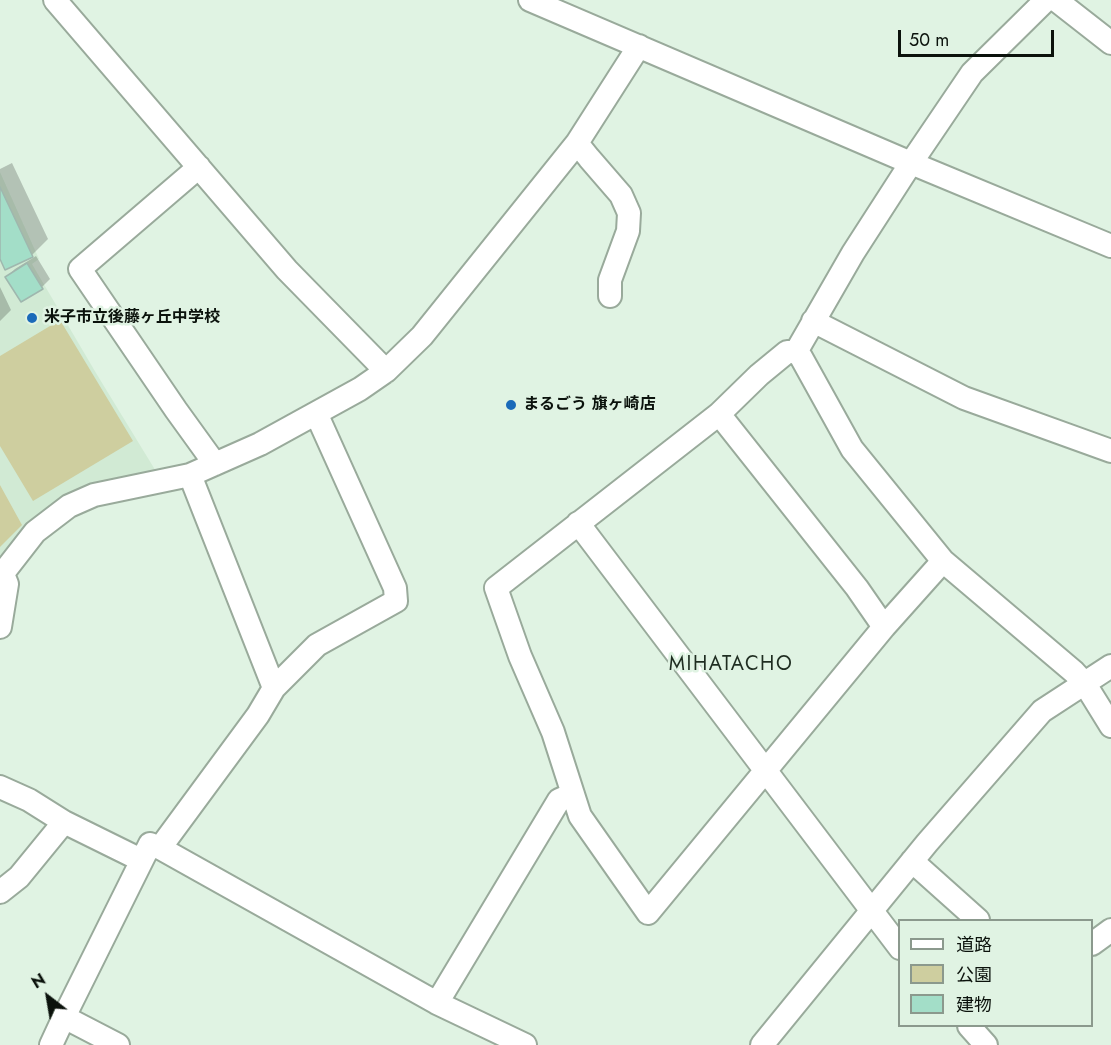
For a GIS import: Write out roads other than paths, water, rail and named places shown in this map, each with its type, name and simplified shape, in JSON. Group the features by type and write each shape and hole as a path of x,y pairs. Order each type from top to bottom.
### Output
{"street":[{"path":"55,0 287,270 386,371"},
{"path":"530,0 1111,246"},
{"path":"577,0 593,27"},
{"path":"796,352 853,253 972,74 1046,0"},
{"path":"1056,0 1111,43"},
{"path":"0,627 7,584 1,575 35,532 69,506 94,495 190,475 260,444 360,389 386,371 422,336 577,143 639,46"},
{"path":"577,143 621,195 629,213 628,231 610,280 610,296"},
{"path":"199,167 80,269 215,464"},
{"path":"813,321 964,398 1111,451"},
{"path":"943,561 884,627 648,913 580,816 553,732 520,656 496,588 719,414 788,352 796,352 801,357 852,449 943,561 1074,672 1085,684 1111,726"},
{"path":"160,848 258,715 274,688 317,645 396,601 395,588 316,413"},
{"path":"719,414 857,588 884,627"},
{"path":"190,475 274,688"},
{"path":"578,523 898,945"},
{"path":"762,1045 912,861 1041,711 1111,666"},
{"path":"0,787 141,860"},
{"path":"437,1004 559,800 573,794"},
{"path":"0,892 19,877 64,822"},
{"path":"51,1045 150,844 437,1004 525,1045"},
{"path":"912,861 976,919"},
{"path":"1093,943 1111,930"},
{"path":"64,1017 118,1045"}],"place":[{"name":"米子市立後藤ヶ丘中学校","path":"32,318"},
{"name":"まるごう 旗ヶ崎店","path":"511,405"}],"district":[{"name":"MIHATACHO","path":"731,665"}]}
